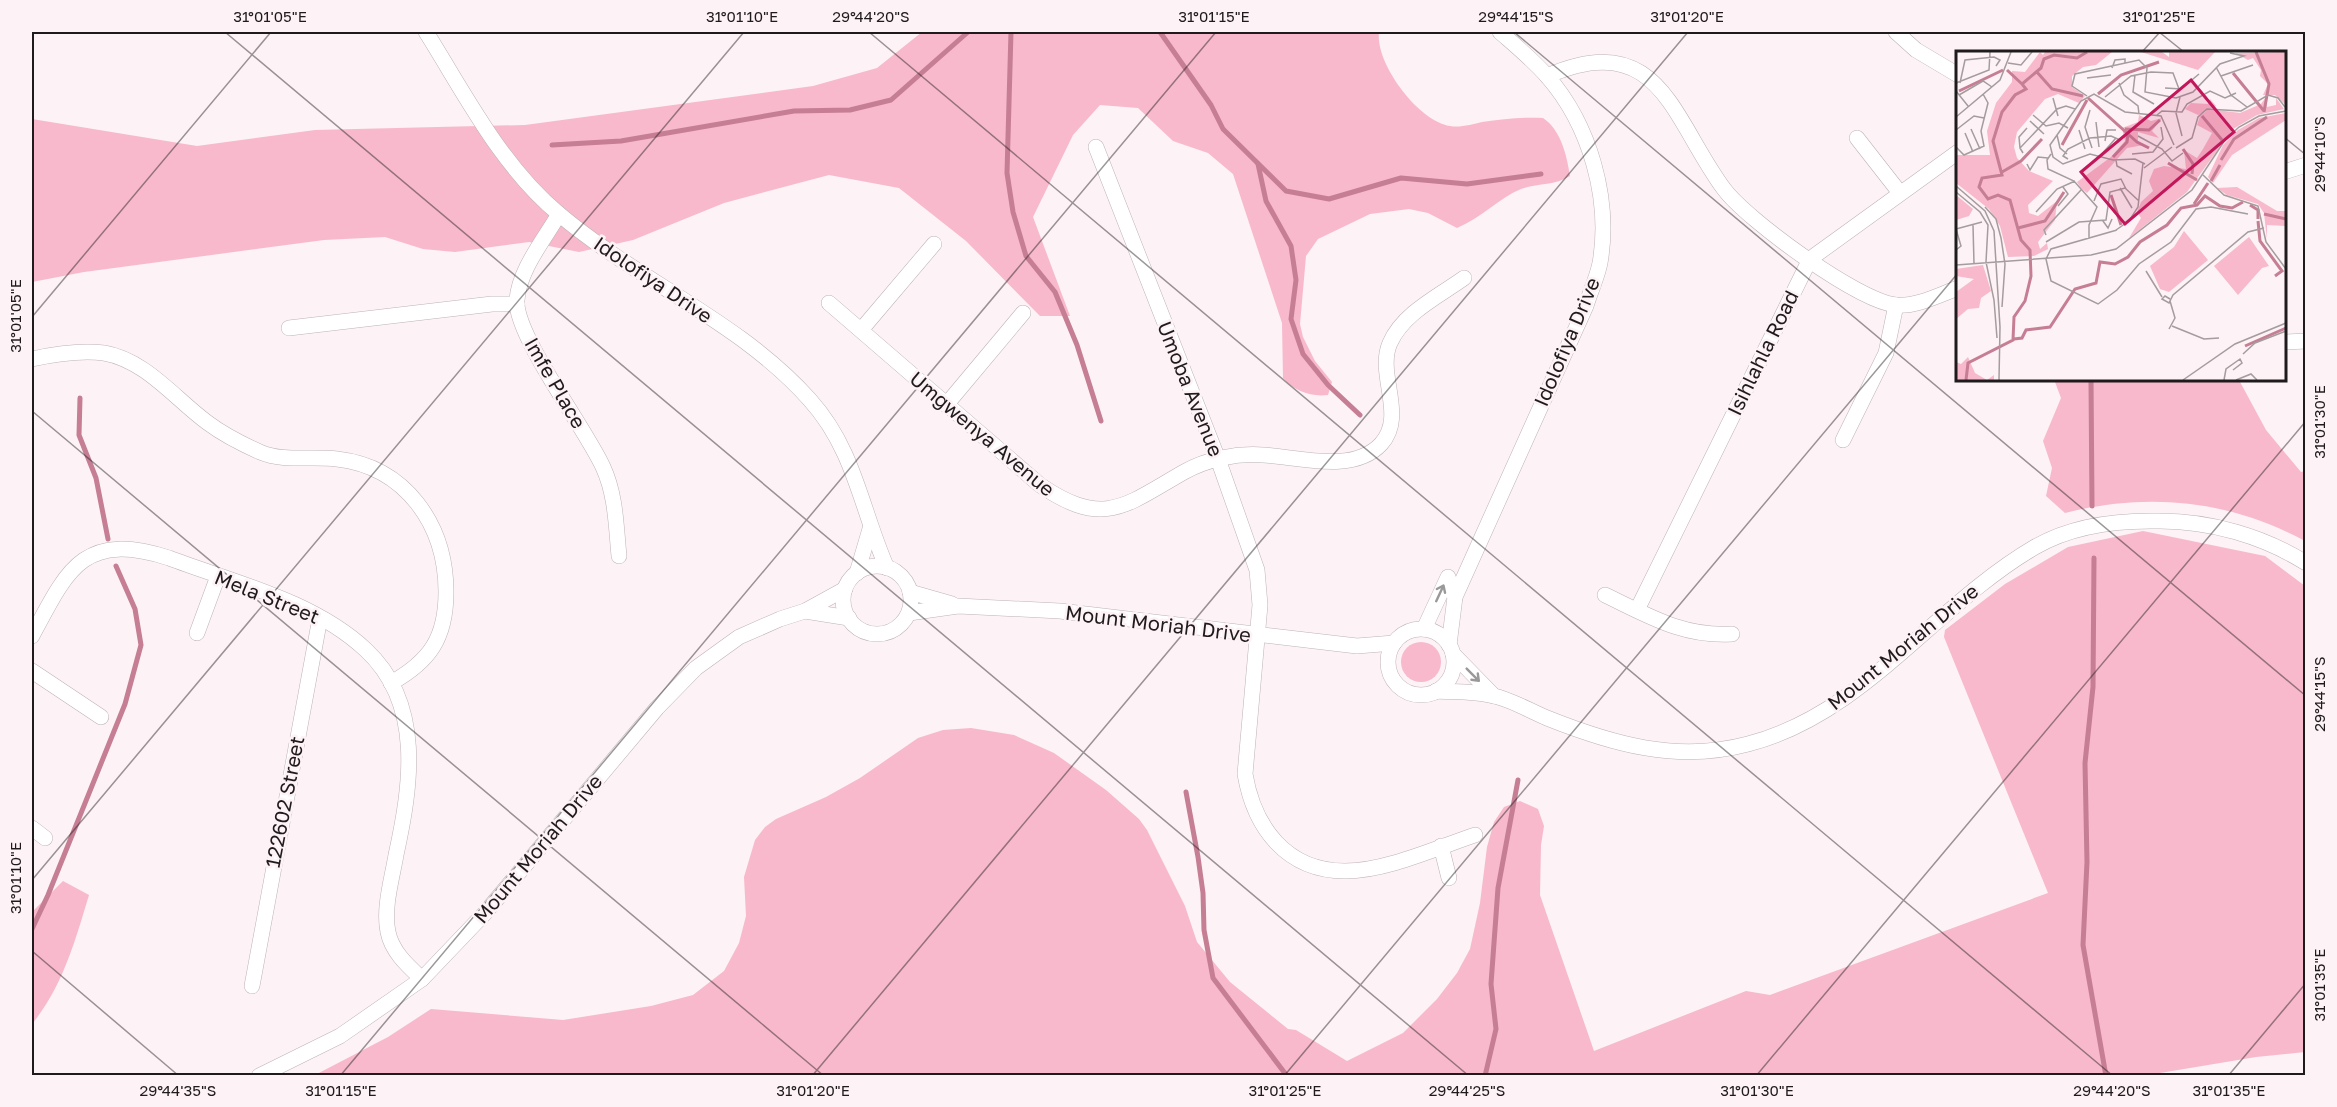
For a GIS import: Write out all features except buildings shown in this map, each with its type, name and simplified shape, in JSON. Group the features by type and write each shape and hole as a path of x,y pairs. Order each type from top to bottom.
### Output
{"street":[{"name":"Idolofiya Drive","path":"426,32 500,148 527,183 559,214 750,346 782,372 811,401 832,429 851,463 865,503 870,529 887,568"},
{"name":"Idolofiya Drive","path":"1451,650 1455,597 1579,321 1599,264 1604,222 1599,183 1589,147 1571,111 1547,76 1500,32"},
{"path":"1896,32 1916,50 1956,74"},
{"path":"1547,76 1583,63 1599,61 1634,70 1654,82 1668,96 1684,120 1725,190 1746,213 1855,290 1896,305 1911,304 1956,289"},
{"path":"1857,138 1900,193"},
{"name":"Umoba Avenue","path":"1096,147 1218,459 1257,570 1260,589 1258,636 1245,774 1250,801 1258,820 1275,842 1296,858 1319,867 1344,871 1367,869 1475,835"},
{"name":"Isihlahla Road","path":"1637,610 1810,259 1956,153"},
{"path":"2286,171 2306,165"},
{"path":"289,328 492,304 517,304 524,274 559,214"},
{"path":"861,330 934,244"},
{"name":"Umgwenya Avenue","path":"829,303 1040,485 1075,505 1109,509 1126,505 1149,495 1185,471 1218,459 1257,454 1342,461 1372,452 1383,442 1392,418 1386,358 1389,344 1397,330 1411,315 1464,278"},
{"name":"Imfe Place","path":"517,304 520,320 536,352 602,464 614,506 619,556"},
{"path":"1844,440 1886,353 1896,305"},
{"path":"946,405 1023,314"},
{"path":"2286,342 2306,341"},
{"path":"32,359 83,352 121,358 140,368 208,424 264,454 356,462 390,477 406,489 421,506 435,530 446,574 446,598 443,624 436,646 424,660 391,683"},
{"name":"Mount Moriah Drive","path":"1357,646 1388,660 1389,672 1403,690 1425,694 1436,691 1494,696 1603,740 1652,750 1699,751 1747,744 1801,725 1852,693 1991,576 2036,546 2077,530 2128,520 2188,521 2239,532 2306,563"},
{"name":"Idolofiya Drive","path":"857,573 870,529"},
{"name":"Mela Street","path":"32,636 68,574 95,554 121,548 148,552 297,606 320,618 366,650 391,683 402,710 409,739 410,771 390,884 388,932 405,963 422,979"},
{"path":"857,573 875,567 887,568 897,573 910,592 909,614"},
{"name":"Mount Moriah Drive","path":"259,1076 340,1036 422,979 485,913 657,708 696,668 740,637 780,619 806,611 845,589 857,573"},
{"path":"197,633 218,576"},
{"path":"1424,629 1448,577 1455,597"},
{"path":"845,589 843,599 849,618"},
{"name":"Mount Moriah Drive","path":"910,592 958,606"},
{"path":"1605,596 1694,633 1732,634"},
{"name":"Mount Moriah Drive","path":"806,611 849,618 865,632 886,633 895,630 909,614 958,606 1060,612 1357,646 1394,643 1403,634 1424,629 1437,633 1494,696"},
{"name":"122602 Street","path":"252,987 320,618"},
{"path":"1388,660 1394,643"},
{"path":"1436,691 1451,674 1451,650"},
{"path":"32,671 100,717"},
{"path":"32,828 45,838"},
{"path":"1441,846 1449,878"}],"shaded area":[{"path":"922,32 1379,32 1384,59 1391,74 1412,102 1425,114 1450,126 1505,119 1543,118 1559,136 1570,176 1521,189 1457,228 1428,213 1409,209 1370,214 1318,239 1306,256 1300,324 1303,337 1315,361 1332,382 1328,395 1303,392 1283,378 1282,323 1233,174 1208,153 1173,141 1138,108 1100,105 1073,135 1033,217 1070,316 1040,316 966,241 899,188 829,175 724,203 633,240 579,252 529,242 455,252 423,249 385,237 324,240 84,272 32,282 32,119 197,146 315,130 525,125 813,86 877,68"},
{"path":"2052,381 2240,381 2266,430 2301,472 2305,471 2305,541 2247,516 2188,504 2127,503 2096,506 2065,513 2046,496 2052,468 2043,441 2061,398"},
{"path":"2143,531 2265,556 2305,586 2305,1052 2256,1057 2142,1076 315,1075 388,1037 431,1009 563,1020 651,1006 693,995 724,971 739,943 746,916 744,877 755,840 765,827 776,819 826,797 860,778 918,738 943,730 971,728 1014,735 1054,753 1106,790 1139,819 1147,830 1185,906 1197,942 1230,982 1288,1029 1296,1030 1347,1061 1403,1033 1437,999 1457,973 1470,949 1480,903 1487,847 1494,822 1504,807 1520,801 1538,809 1544,826 1541,845 1540,895 1594,1051 1746,991 1770,995 2048,893 1944,637 1945,630 2005,584 2068,547"},
{"path":"1421,642 1435,648 1441,662 1435,676 1421,682 1407,676 1401,662 1407,648"},
{"path":"63,881 89,895 60,979 32,1024 32,912"}],"waterway":[{"path":"552,145 621,141 794,111 850,110 891,100 968,32"},
{"path":"1011,32 1007,173 1013,212 1026,256 1055,292 1077,345 1101,421"},
{"path":"1160,32 1211,105 1223,129 1286,191 1329,199 1401,178 1467,184 1541,174"},
{"path":"1258,164 1266,201 1291,246 1296,280 1291,319 1303,354 1328,385 1360,415"},
{"path":"2091,381 2092,506"},
{"path":"80,398 79,435 96,478 108,539"},
{"path":"2094,558 2093,687 2085,763 2087,862 2083,945 2106,1076"},
{"path":"32,929 125,704 141,645 135,609 116,566"},
{"path":"1485,1076 1496,1029 1491,984 1498,888 1518,780"},
{"path":"1186,792 1198,857 1203,893 1204,930 1213,978 1287,1076"}]}
